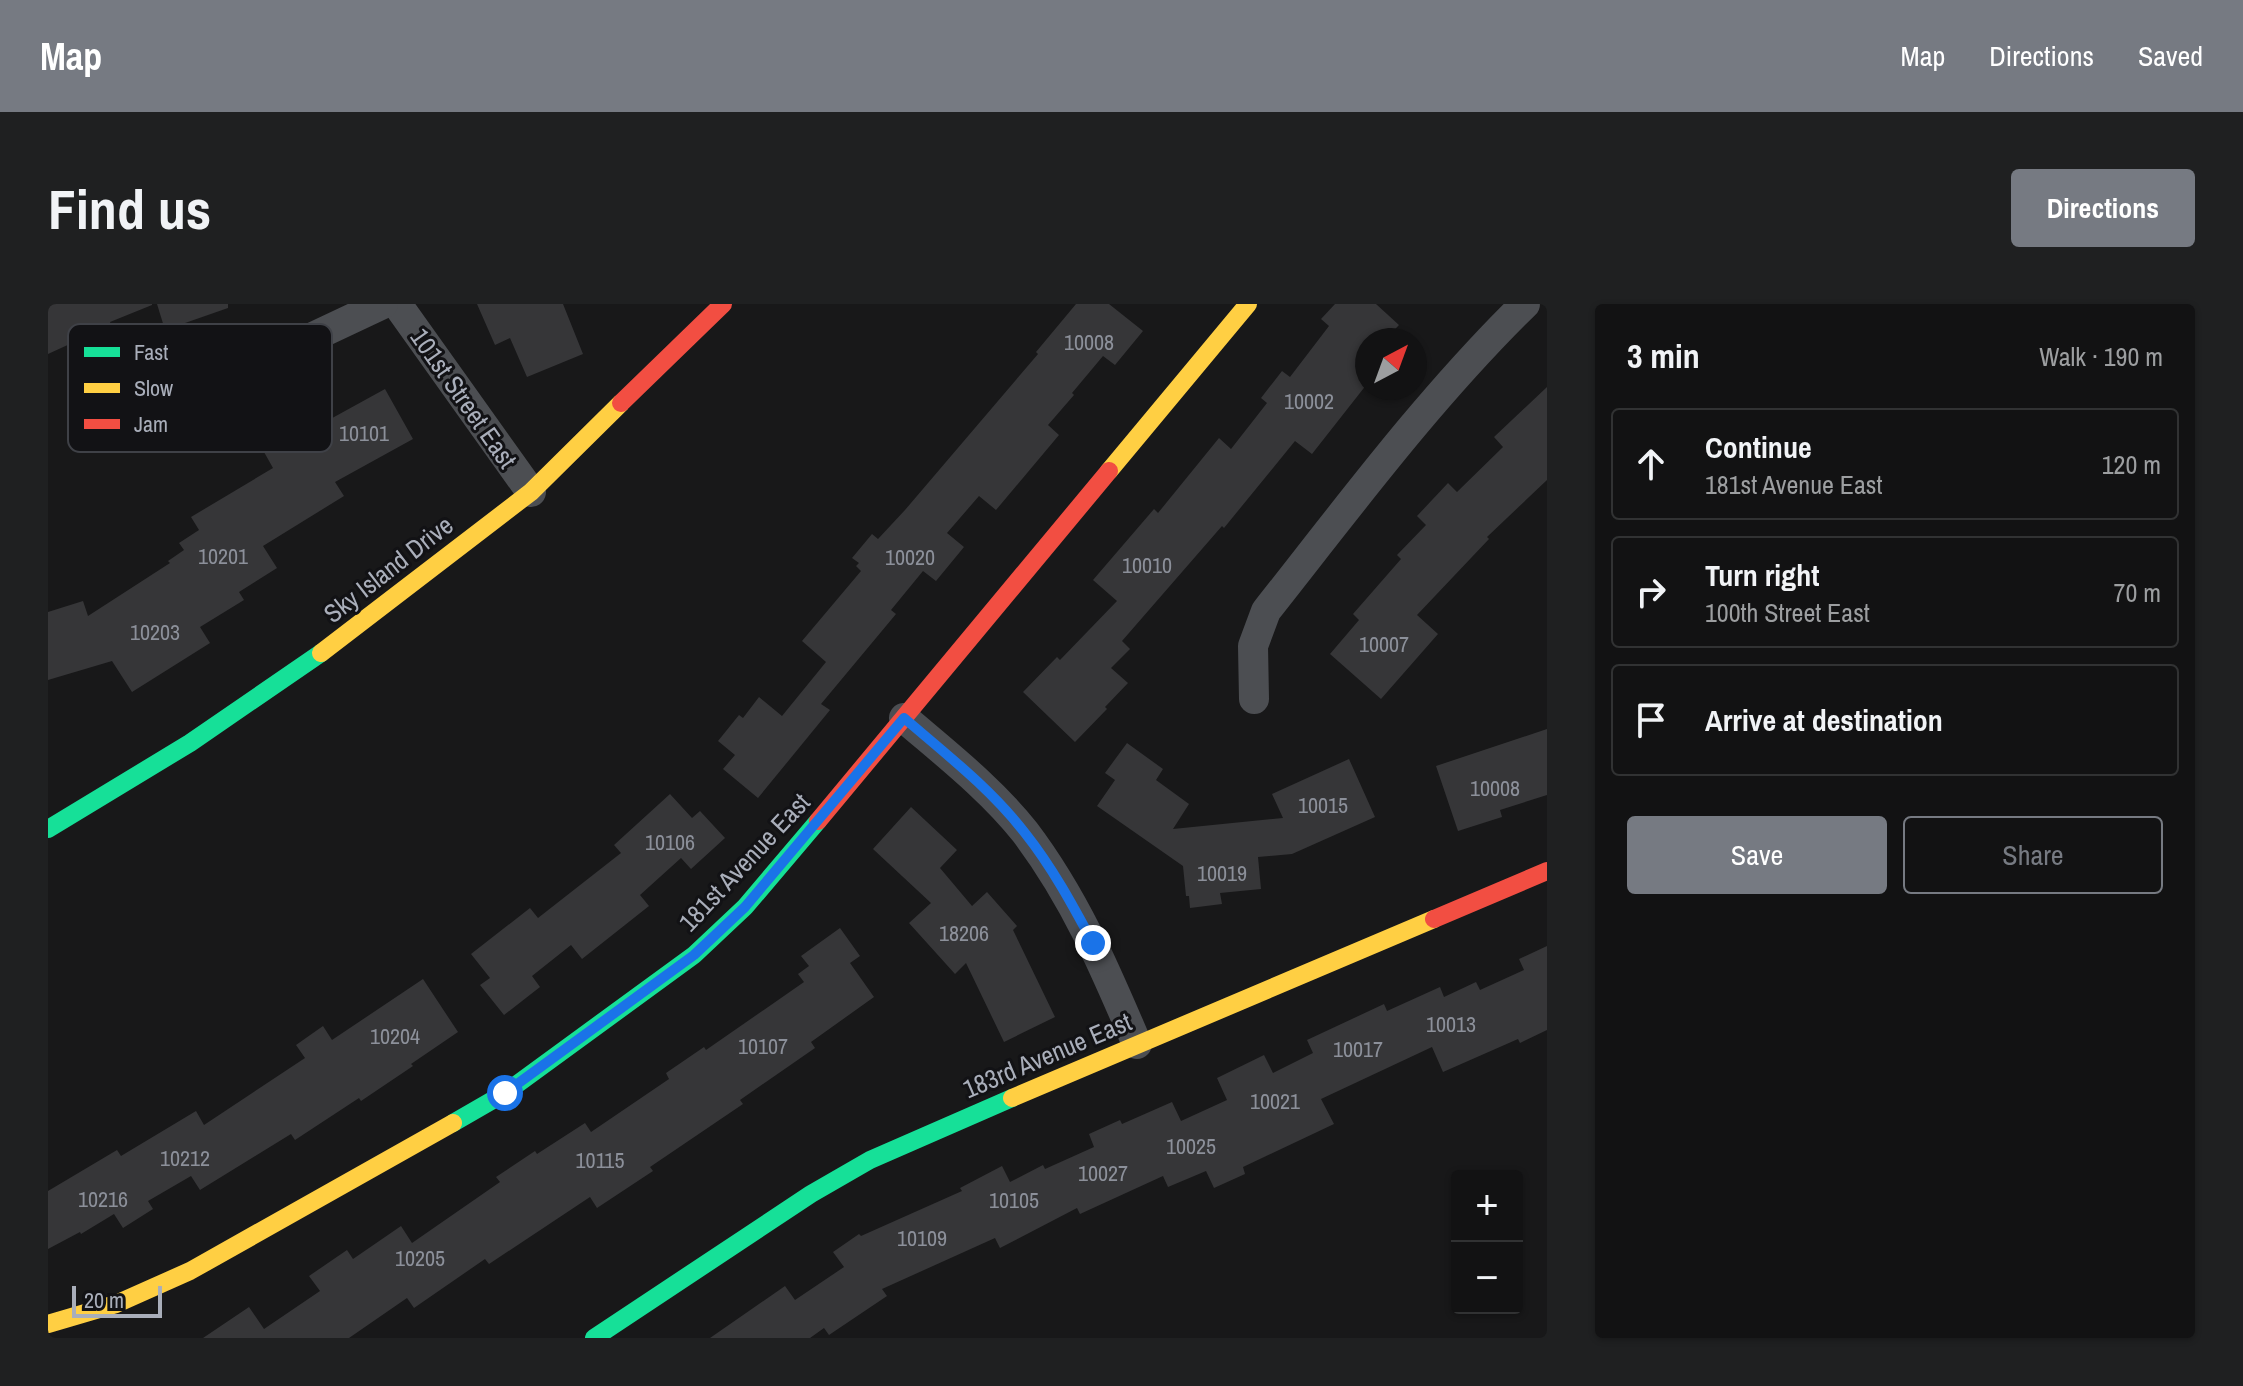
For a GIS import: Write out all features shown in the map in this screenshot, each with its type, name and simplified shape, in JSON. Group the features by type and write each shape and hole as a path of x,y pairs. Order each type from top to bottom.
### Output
{"street":[{"path":"332,328 383,304"},
{"name":"101st Street East","path":"397,304 531,492"},
{"name":"Sky Island Drive","path":"48,829 190,743 319,655 531,492 723,304"},
{"name":"181st Avenue East","path":"48,1324 116,1304 190,1271 505,1093 694,955 745,907 1248,304"},
{"path":"1254,699 1253,646 1266,611 1427,409 1484,344 1525,304"},
{"path":"904,718 981,785 1023,831 1054,874 1093,943 1137,1044"},
{"name":"183rd Avenue East","path":"594,1338 811,1194 870,1160 1547,871"}],"building":[{"path":"48,304 152,304 111,324 68,324 68,345 48,354"},
{"path":"157,304 228,304 228,308 182,324 163,324"},
{"path":"477,304 563,304 583,354 527,377 510,338 495,345"},
{"path":"1076,304 1109,304 1143,331 1115,365 1103,356 1072,393 1074,395 1048,425 1059,435 996,510 979,496 947,533 964,547 936,581 923,571 891,610 896,614 821,704 830,710 758,798 723,769 735,755 718,741 739,715 743,718 759,697 782,716 826,662 802,641 861,571 856,566 859,563 852,558 872,534 878,539 905,510 1038,354 1036,352"},
{"path":"1335,304 1376,304 1399,325 1396,328 1355,328 1355,399 1312,454 1295,441 1224,528 1222,526 1122,641 1130,649 1111,668 1128,683 1075,742 1023,692 1057,657 1060,660 1117,601 1093,580 1154,509 1158,513 1219,438 1231,449 1267,403 1261,398 1282,371 1290,377 1329,326 1321,319"},
{"path":"1547,387 1547,480 1487,537 1489,539 1417,615 1438,634 1381,699 1330,654 1359,620 1353,614 1401,559 1397,555 1426,525 1417,516 1448,483 1457,492 1503,447 1494,437"},
{"path":"385,389 413,439 335,482 344,496 263,546 277,568 239,592 244,600 200,627 210,643 132,692 112,661 48,680 48,612 83,601 88,616 170,563 168,561 184,550 179,543 199,530 191,517 273,468 264,452 332,452 332,418"},
{"path":"1547,729 1547,795 1500,810 1502,817 1458,831 1436,766"},
{"path":"1127,743 1163,769 1156,780 1189,804 1173,829 1283,818 1272,794 1349,759 1375,817 1292,854 1258,857 1261,889 1220,893 1222,904 1190,908 1183,866 1097,806 1115,780 1105,773"},
{"path":"670,794 692,818 700,811 725,838 691,869 681,858 640,895 649,906 582,959 571,945 532,976 540,987 504,1015 480,985 490,978 471,954 530,908 538,918 621,853 614,845"},
{"path":"911,807 957,850 940,868 972,906 987,892 1017,926 1013,930 1055,1017 1004,1042 966,963 955,974 909,923 931,903 873,849"},
{"path":"840,928 860,956 850,963 874,997 811,1042 815,1048 740,1100 743,1104 650,1167 653,1171 597,1208 590,1197 489,1264 485,1259 414,1308 407,1298 349,1338 203,1338 249,1307 264,1329 320,1291 309,1276 347,1250 353,1259 401,1226 412,1243 500,1182 496,1177 535,1151 537,1154 585,1123 591,1132 669,1079 666,1073 704,1047 706,1050 804,982 798,974 809,966 801,956"},
{"path":"1547,946 1547,1030 1520,1043 1518,1039 1443,1072 1432,1047 1321,1099 1334,1124 1243,1167 1245,1174 1214,1188 1206,1171 1168,1187 1163,1176 1080,1214 1077,1208 1000,1248 995,1238 882,1289 887,1296 829,1335 824,1328 810,1338 710,1338 785,1286 795,1300 844,1267 833,1252 859,1234 861,1236 962,1191 960,1188 1002,1166 1010,1182 1043,1165 1045,1169 1094,1147 1089,1134 1120,1120 1122,1124 1172,1102 1181,1121 1227,1100 1217,1078 1264,1055 1273,1073 1313,1053 1307,1040 1384,1004 1387,1011 1440,987 1444,997 1476,982 1480,990 1524,970 1519,959"},
{"path":"423,979 458,1032 411,1064 413,1066 295,1140 291,1134 200,1190 191,1176 148,1201 153,1209 123,1228 114,1214 48,1249 48,1191 117,1150 121,1156 196,1111 204,1125 305,1058 296,1045 323,1026 332,1040"}],"traffic: fast":[{"path":"48,829 190,743 321,653"},
{"path":"453,1123 505,1093 694,955 745,907 818,821"},
{"path":"594,1338 811,1194 870,1160 1012,1098"}],"traffic: slow":[{"path":"1109,471 1248,304"},
{"path":"321,653 531,492 621,403"},
{"path":"1012,1098 1434,919"},
{"path":"48,1324 116,1304 190,1271 453,1123"}],"traffic: jam":[{"path":"621,403 723,304"},
{"path":"818,821 1109,471"},
{"path":"1434,919 1547,871"}],"route":[{"path":"505,1093 694,955 745,907 904,718 981,785 1023,831 1062,885 1093,943"}]}
